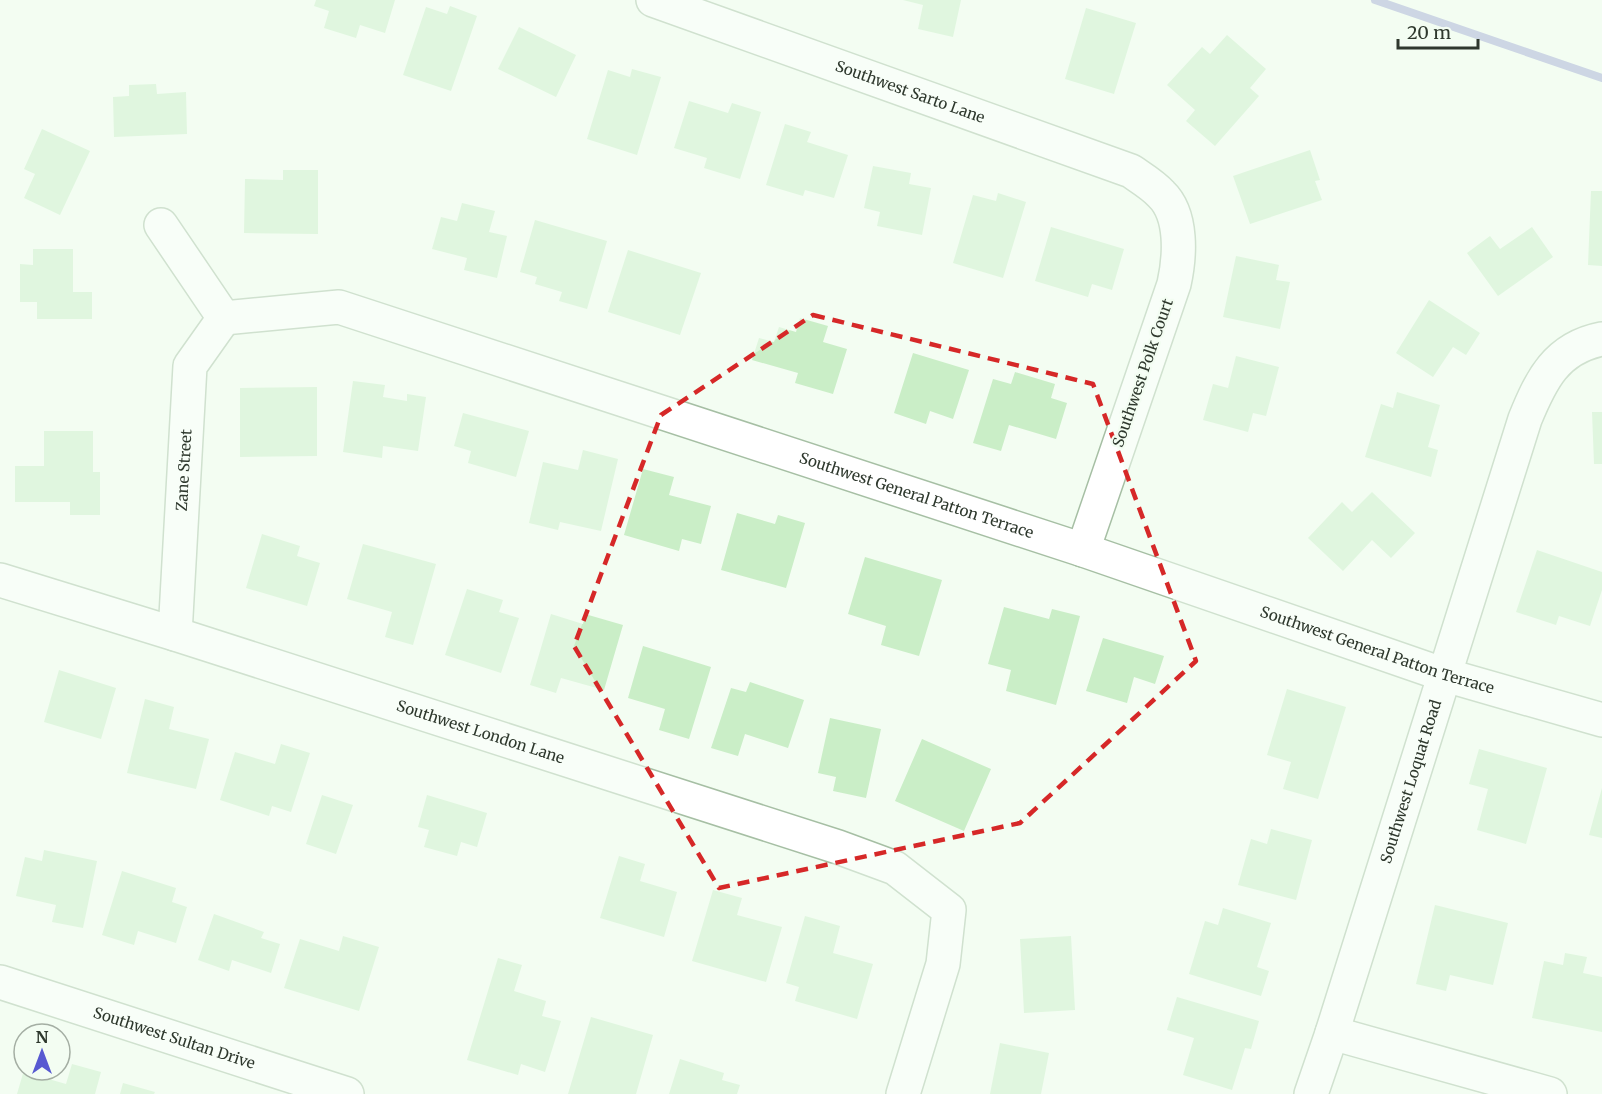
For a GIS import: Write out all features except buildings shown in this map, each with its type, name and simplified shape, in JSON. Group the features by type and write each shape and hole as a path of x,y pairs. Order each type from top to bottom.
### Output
{"street":[{"name":"Southwest Sarto Lane","path":"653,0 1131,171 1163,195"},
{"name":"Southwest Polk Court","path":"1083,550 1174,284 1179,259 1176,224 1163,195"},
{"path":"161,225 224,318"},
{"name":"Southwest General Patton Terrace","path":"224,318 339,307 1083,550 1445,675 1602,720"},
{"name":"Zane Street","path":"175,634 190,366 224,318"},
{"name":"Southwest Loquat Road","path":"1311,1094 1525,419 1535,395 1554,365 1590,343"},
{"name":"Southwest London Lane","path":"0,580 838,847 895,868 949,910 943,964 903,1094"},
{"name":"Southwest Sultan Drive","path":"0,982 347,1094"},
{"path":"1332,1033 1550,1094"}],"highlighted area":[{"path":"813,315 1093,384 1196,661 1020,823 719,888 574,646 661,415"}],"waterway":[{"path":"1375,0 1602,78"}]}
